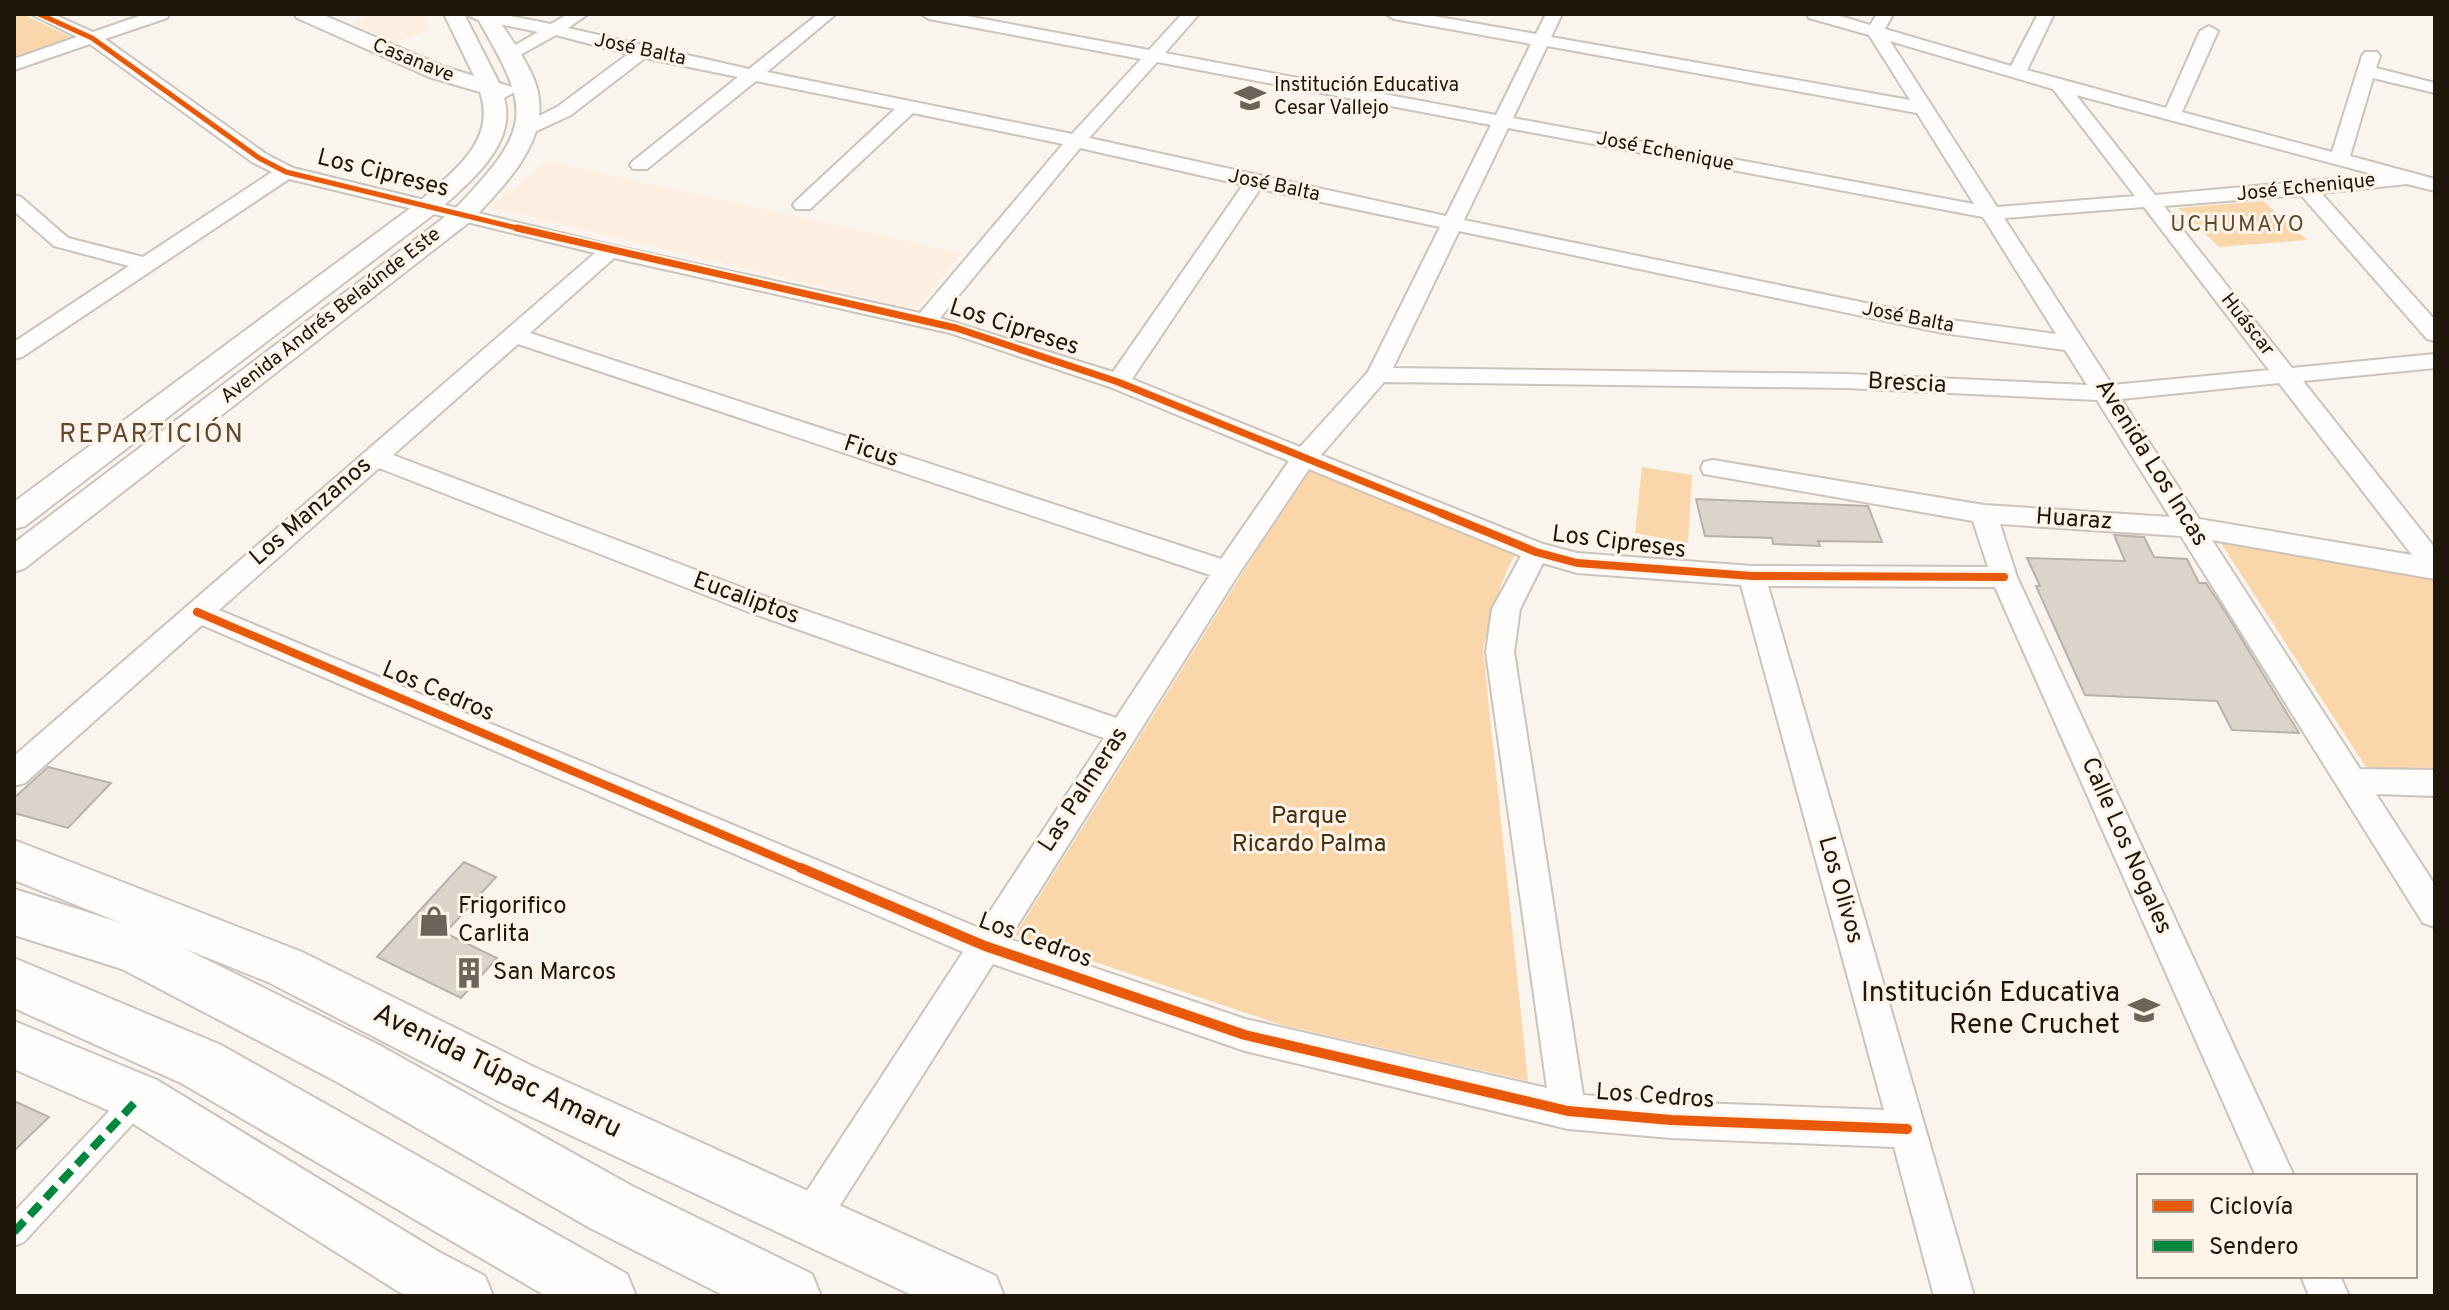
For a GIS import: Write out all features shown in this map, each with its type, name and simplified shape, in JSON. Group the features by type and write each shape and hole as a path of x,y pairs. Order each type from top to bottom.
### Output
{"highway":[{"name":"Avenida Túpac Amaru","path":"14,912 135,950 359,1064 611,1207 790,1296"},
{"path":"14,982 201,1064 605,1296"}],"main road":[{"name":"Avenida Túpac Amaru","path":"14,860 285,967 516,1084 976,1296"},
{"path":"14,1045 139,1098 409,1284 465,1296"}],"street":[{"name":"Los Cipreses","path":"39,14 92,38 259,158 286,172 610,251 956,328 1118,382 1536,552 1577,563 1752,576 2004,577"},
{"path":"14,65 161,14"},
{"name":"Casanave","path":"304,14 437,72 490,90 527,90"},
{"name":"Avenida Andrés Belaúnde Este","path":"14,518 429,206 486,146 498,118 490,90 454,14"},
{"name":"Avenida Andrés Belaúnde Este","path":"14,560 463,215 494,183 526,130 530,106 527,90 511,55 482,14"},
{"name":"José Balta","path":"482,14 642,52 754,73 1943,326 2075,344"},
{"path":"511,55 580,14"},
{"path":"640,165 828,14"},
{"name":"José Echenique","path":"929,14 1992,213 2306,189 2406,178"},
{"path":"925,321 1076,141 1191,14"},
{"path":"1394,14 1922,108"},
{"name":"Las Palmeras","path":"810,1219 1227,571 1305,457 1378,375 1554,14"},
{"path":"1815,14 1880,22 2059,85 2435,185"},
{"path":"2017,72 2046,14"},
{"name":"Avenida Los Incas","path":"1880,22 1922,108 2107,393 2435,913"},
{"path":"2172,115 2209,31"},
{"path":"526,130 564,111 642,52"},
{"path":"2339,160 2368,63 2435,88"},
{"name":"Huáscar","path":"2059,85 2435,568"},
{"path":"803,205 910,106"},
{"path":"14,352 286,172"},
{"path":"1118,382 1255,182"},
{"path":"2306,189 2435,334"},
{"path":"14,201 61,242 146,264"},
{"name":"Los Manzanos","path":"14,774 610,251"},
{"name":"Ficus","path":"514,335 1227,571"},
{"name":"Brescia","path":"1378,375 1846,381 2107,393 2435,361"},
{"name":"Eucaliptos","path":"374,457 759,605 1121,732"},
{"name":"Huaraz","path":"1713,468 1984,514 2190,527 2435,568"},
{"name":"Calle Los Nogales","path":"1984,514 2004,577 2274,1174"},
{"path":"1536,552 1506,609 1500,652 1568,1111"},
{"name":"Los Olivos","path":"1752,576 1954,1296"},
{"name":"Los Cedros","path":"197,612 985,946 1245,1035 1402,1075 1568,1111 1671,1120 1907,1129"},
{"path":"2352,781 2435,783"},
{"path":"14,1232 139,1098"}],"shaded area":[{"path":"377,14 424,14 431,30 394,42 351,24"},
{"path":"548,161 962,253 916,309 488,207"}],"green space":[{"path":"14,14 22,14 75,39 14,60"},
{"path":"2263,201 2307,240 2219,247 2178,208"},
{"path":"1642,467 1692,475 1688,543 1635,533"},
{"name":"Parque Ricardo Palma","path":"1308,469 1515,555 1500,589 1483,649 1528,1081 1282,1025 1015,935"},
{"path":"2215,534 2435,577 2435,770 2367,769"}],"building":[{"path":"1696,499 1868,506 1882,542 1818,541 1820,546 1773,544 1772,538 1705,536"},
{"path":"2114,535 2144,537 2154,557 2187,559 2199,583 2206,583 2224,610 2299,733 2232,730 2217,701 2085,695 2036,586 2040,586 2027,558 2125,561"},
{"path":"48,767 111,783 68,828 14,813 14,798"},
{"path":"464,862 496,877 445,933 497,958 461,998 377,957"},
{"path":"14,1101 49,1117 14,1151"}],"marked path":[{"path":"14,1232 139,1098"}],"cycle path":[{"path":"39,14 92,38 259,158 286,172 610,251 956,328 1118,382 1536,552 1577,563 1752,576 2004,577"},
{"path":"197,612 985,946 1245,1035 1568,1111 1671,1120 1907,1129"}],"place":[{"name":"Institución Educativa Cesar Vallejo","path":"1250,98"},
{"name":"Frigorifico Carlita","path":"434,921"},
{"name":"San Marcos","path":"469,973"},
{"name":"Institución Educativa Rene Cruchet","path":"2144,1010"}],"district":[{"name":"UCHUMAYO","path":"2238,225"},
{"name":"REPARTICIÓN","path":"152,435"}]}
